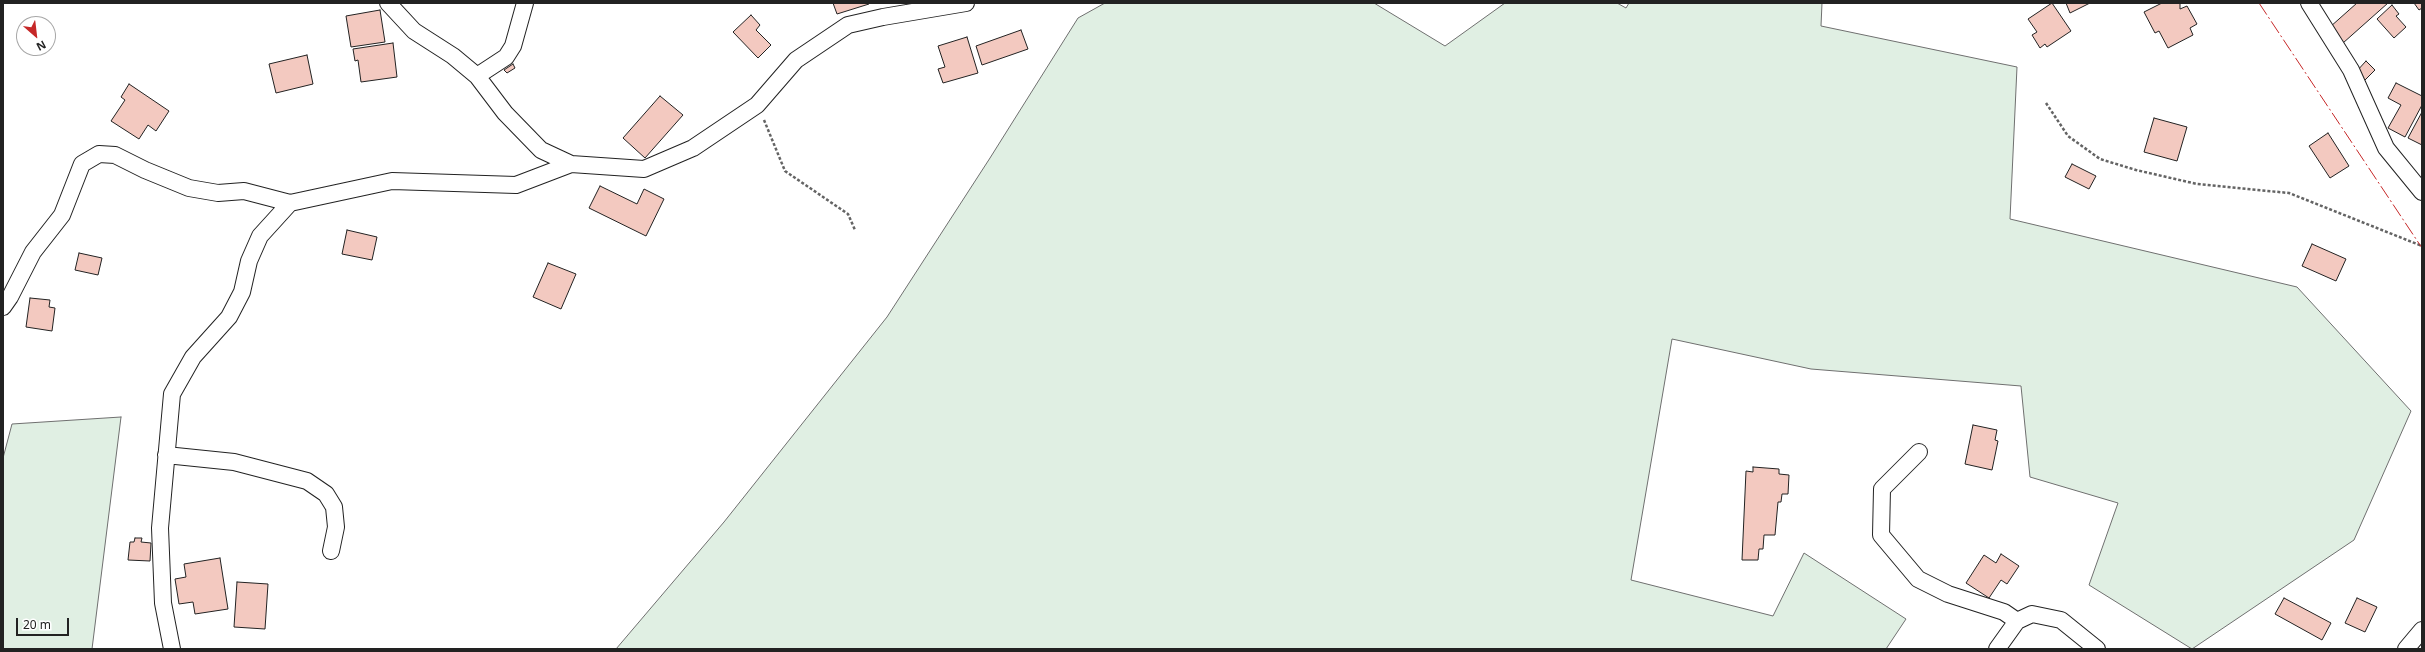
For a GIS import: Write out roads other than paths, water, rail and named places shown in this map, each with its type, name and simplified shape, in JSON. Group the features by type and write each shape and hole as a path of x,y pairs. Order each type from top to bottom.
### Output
{"street":[{"path":"388,3 414,31 452,56 477,76 505,113 541,150 571,164 644,169 692,148 757,105 796,60 848,25 883,17 966,3"},
{"path":"477,76 506,57 513,46 525,3"},
{"path":"2310,3 2351,70 2386,148 2422,192"},
{"path":"3,306 10,297 33,252 62,216 82,164 99,154 114,155 169,181 203,192 244,192 290,203 392,181 516,185 571,164"},
{"path":"172,649 162,603 160,528 172,394 193,357 229,317 242,292 249,261 260,236 290,203"},
{"path":"1919,452 1882,489 1881,535 1918,579 1948,594 2004,612 2017,621"},
{"path":"166,455 234,462 307,481 326,494 334,506 336,527 331,551"},
{"path":"1997,649 2017,621 2032,614 2061,620 2097,649"},
{"path":"2406,649 2422,630"}]}
